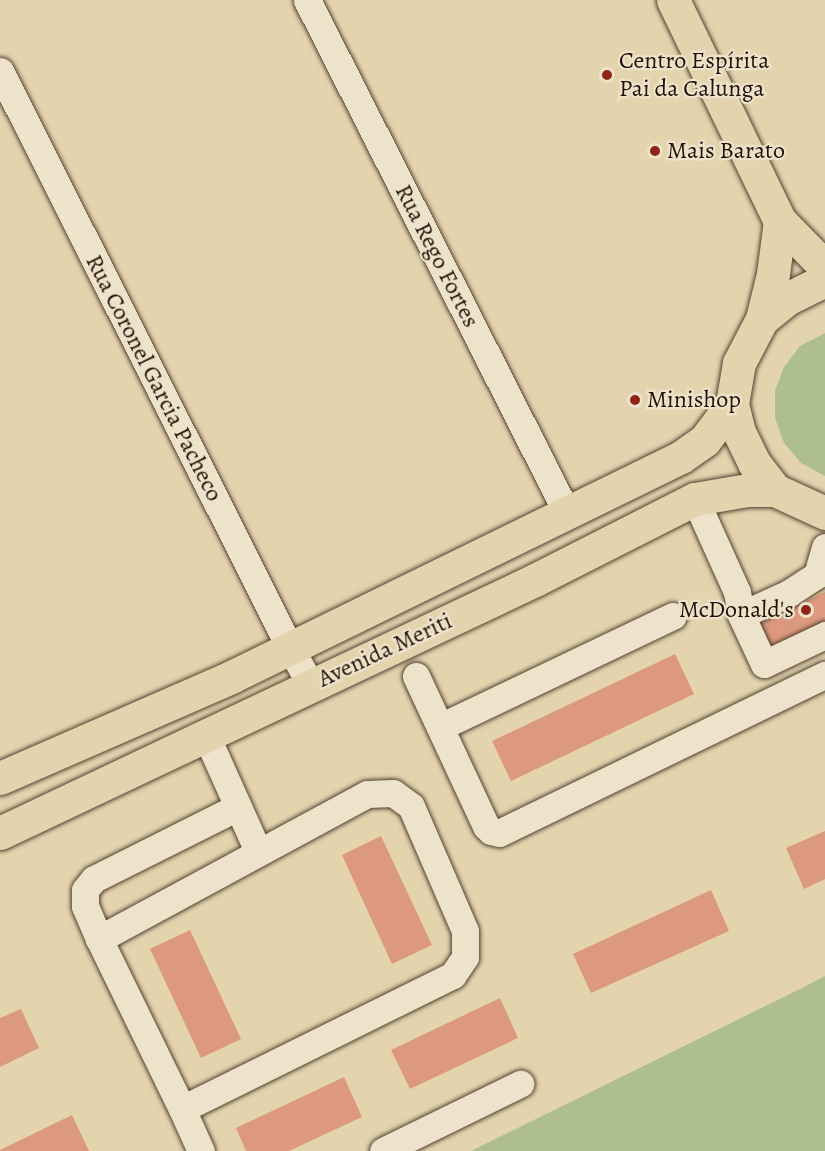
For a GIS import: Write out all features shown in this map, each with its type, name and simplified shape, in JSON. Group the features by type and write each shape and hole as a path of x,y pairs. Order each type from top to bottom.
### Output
{"main road":[{"path":"673,0 780,221 825,267"},
{"path":"780,221 773,274 762,319 739,363 732,404 739,432 754,463 775,489 789,499 825,513"},
{"path":"762,319 787,298 825,280"},
{"name":"Avenida Meriti","path":"0,778 231,677 697,448 732,404"},
{"name":"Avenida Meriti","path":"3,824 206,735 535,580 695,499 722,493 775,489"}],"street":[{"name":"Rua Rego Fortes","path":"307,0 567,513"},
{"name":"Rua Coronel Garcia Pacheco","path":"0,70 310,685"},
{"path":"695,499 737,592 741,615 764,664 825,635"},
{"path":"741,615 789,593 817,575 825,547"},
{"path":"440,727 673,616"},
{"path":"416,676 486,826 491,831 499,833 825,675"},
{"path":"206,735 258,851"},
{"path":"99,939 367,794 393,793 411,806 465,931 465,957 453,975 182,1109"},
{"path":"201,1151 99,939 85,906 85,890 94,879 238,807"},
{"path":"383,1151 520,1084"}],"green space":[{"path":"825,333 825,476 801,463 784,443 775,418 775,391 784,367 800,346"},
{"path":"825,976 825,1151 471,1151 804,987"}],"building":[{"name":"McDonald's","path":"825,592 825,630 771,656 756,625"},
{"path":"675,654 694,694 511,781 492,741"},
{"path":"825,831 825,879 804,889 786,848"},
{"path":"381,836 432,945 392,964 342,855"},
{"path":"711,890 729,931 591,993 573,954"},
{"path":"190,930 241,1039 201,1058 150,949"},
{"path":"500,998 518,1038 410,1089 391,1050"},
{"path":"21,1009 39,1048 0,1067 0,1018"},
{"path":"344,1077 362,1117 289,1151 246,1151 236,1128"},
{"path":"72,1115 89,1151 0,1151 0,1150"}],"place":[{"name":"Centro Espírita Pai da Calunga","path":"607,75"},
{"name":"Mais Barato","path":"655,151"},
{"name":"Minishop","path":"635,400"},
{"name":"McDonald's","path":"806,610"}]}
